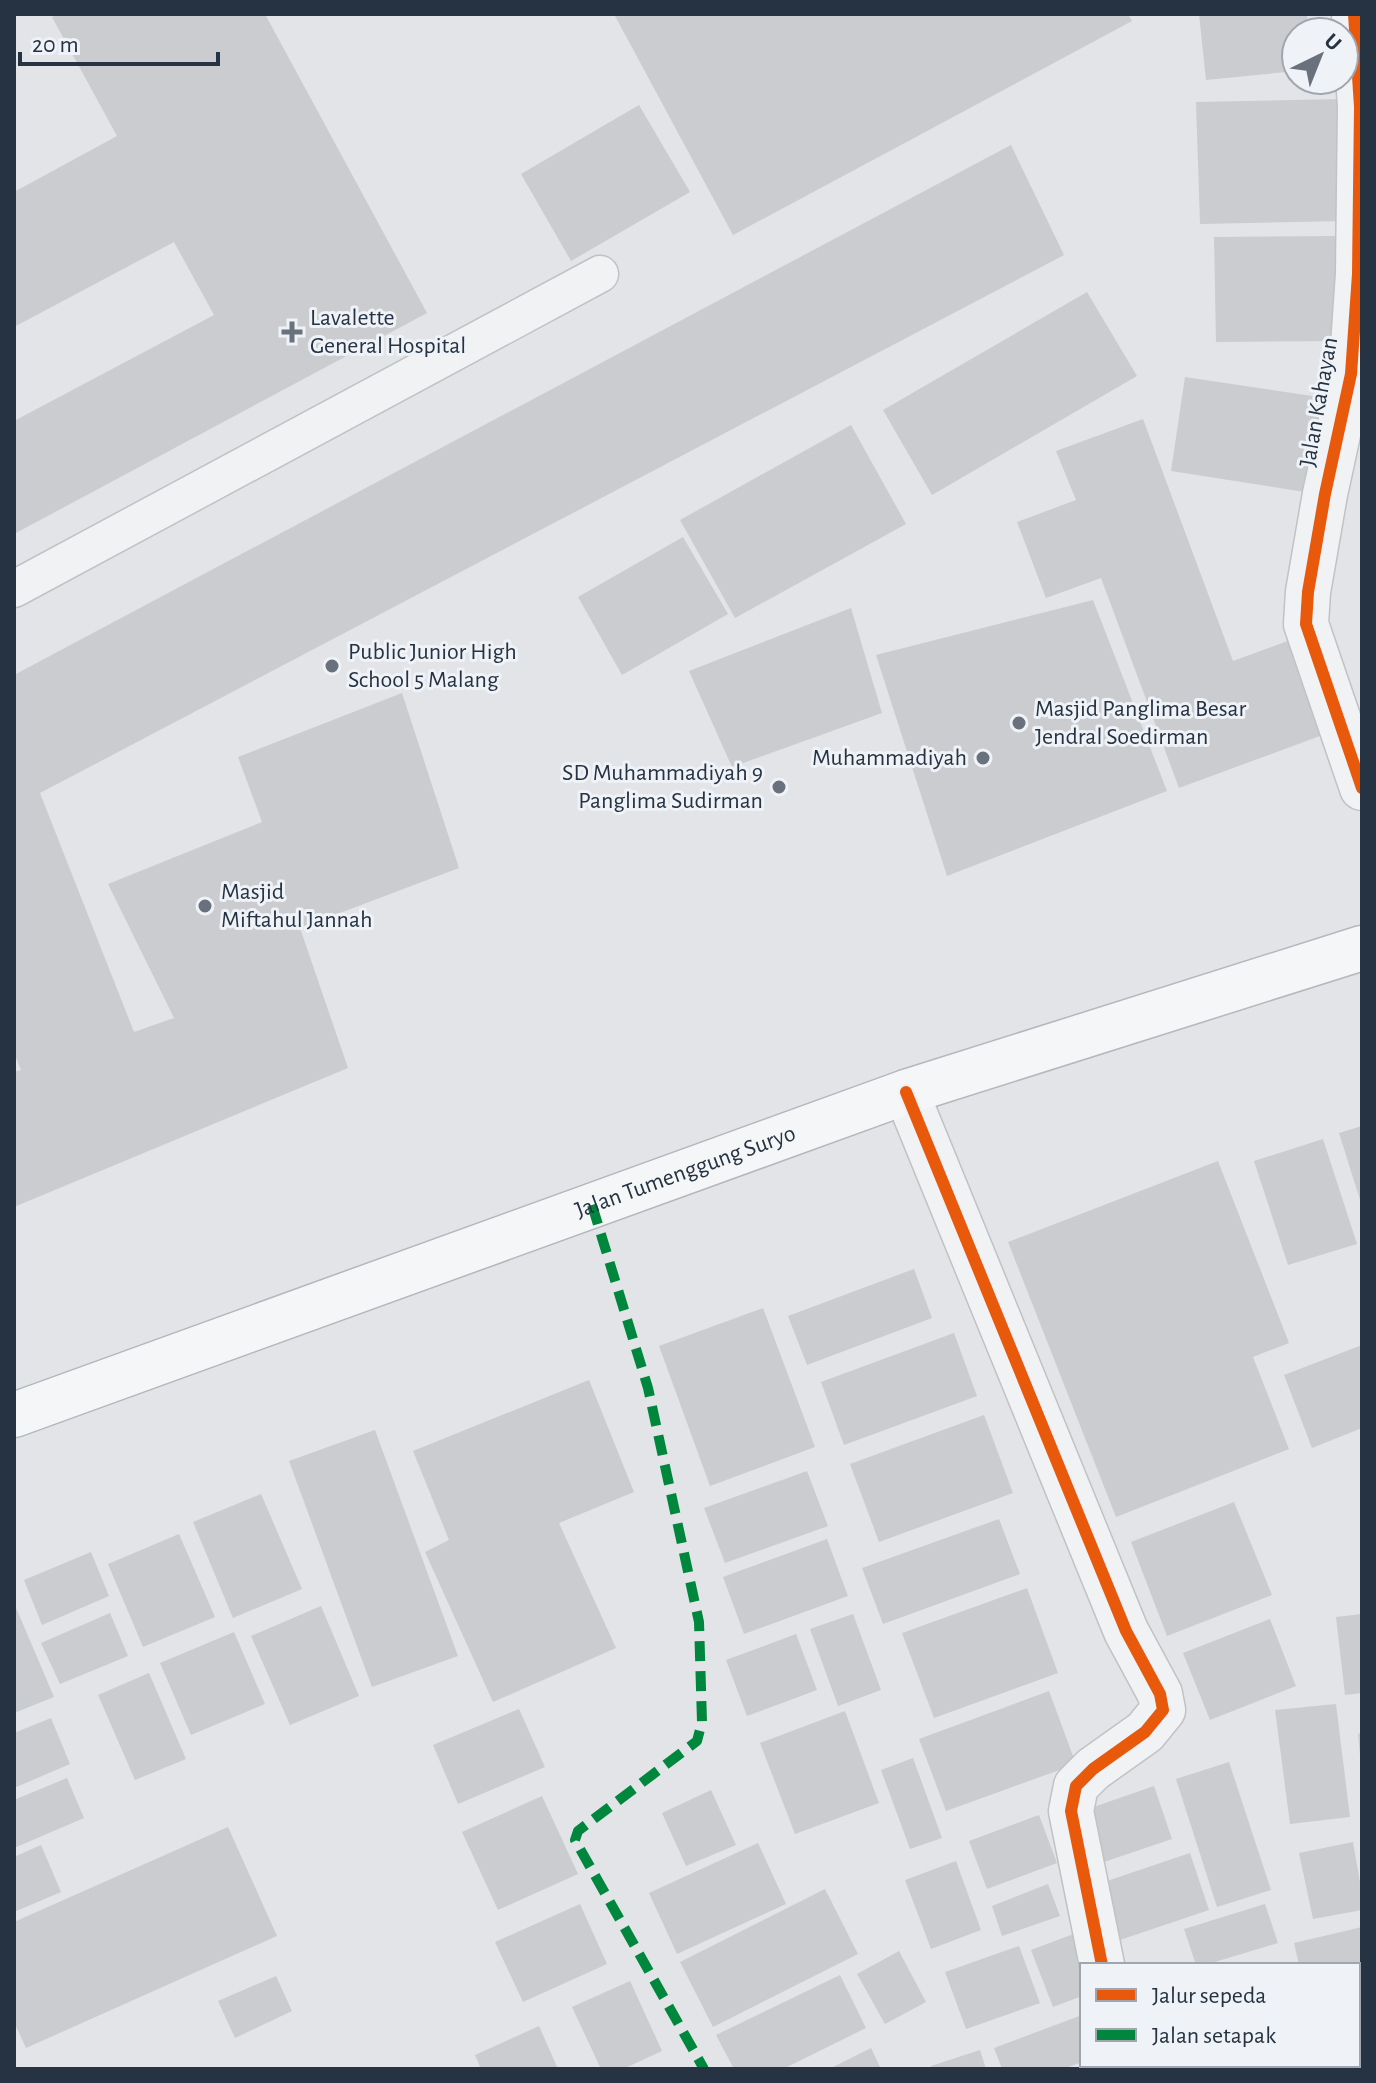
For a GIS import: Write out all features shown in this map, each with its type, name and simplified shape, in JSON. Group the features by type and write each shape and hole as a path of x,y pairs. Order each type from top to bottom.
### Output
{"highway":[{"name":"Jalan Tumenggung Suryo","path":"14,1415 906,1092 1362,948"}],"street":[{"name":"Jalan Kahayan","path":"1354,14 1360,107 1358,274 1351,374 1325,494 1308,592 1306,624 1362,788"},
{"path":"906,1092 1126,1631 1160,1694 1163,1710 1145,1732 1093,1769 1076,1786 1073,1799 1071,1811 1102,1963"}],"lane":[{"path":"14,589 600,274"}],"building":[{"path":"58,14 265,14 427,313 14,534 14,421 214,315 174,242 14,327 14,192 117,136 52,17"},
{"path":"614,14 1128,14 1132,21 733,235"},
{"path":"1199,14 1307,14 1280,16 1280,73 1206,80"},
{"path":"1341,99 1344,221 1200,224 1196,102"},
{"path":"639,105 690,192 571,261 521,174"},
{"path":"1011,145 1064,255 40,793 134,1032 174,1018 108,884 262,822 238,757 402,693 459,868 300,928 348,1068 14,1207 14,1072 21,1070 14,1053 14,675"},
{"path":"1337,236 1338,341 1216,342 1214,237"},
{"path":"1087,292 1137,376 932,495 883,410"},
{"path":"1185,377 1326,398 1311,493 1171,471"},
{"path":"1143,419 1233,661 1301,636 1336,730 1179,788 1101,578 1046,598 1017,522 1076,500 1056,451"},
{"path":"851,425 906,524 735,618 680,520"},
{"path":"683,537 728,614 622,675 578,597"},
{"name":"Masjid Panglima Besar Jendral Soedirman","path":"1093,600 1167,791 947,876 876,655"},
{"path":"851,608 882,713 732,767 689,671"},
{"path":"1362,1126 1362,1203 1361,1203 1339,1133"},
{"path":"1323,1139 1357,1244 1288,1265 1254,1161"},
{"path":"1218,1161 1289,1343 1253,1357 1289,1449 1116,1517 1008,1242"},
{"path":"914,1269 932,1318 807,1365 788,1316"},
{"path":"763,1308 815,1447 710,1486 659,1346"},
{"path":"954,1333 977,1396 844,1445 821,1382"},
{"path":"1362,1345 1362,1428 1312,1448 1284,1375"},
{"path":"589,1380 634,1492 559,1523 616,1648 493,1702 425,1552 449,1540 413,1451"},
{"path":"984,1415 1013,1493 879,1542 850,1464"},
{"path":"375,1430 458,1656 372,1687 289,1461"},
{"path":"807,1471 828,1526 725,1563 704,1508"},
{"path":"261,1494 302,1589 233,1618 193,1522"},
{"path":"1234,1502 1272,1595 1167,1636 1131,1542"},
{"path":"999,1519 1020,1574 883,1624 862,1568"},
{"path":"179,1534 215,1617 143,1647 108,1564"},
{"path":"827,1539 848,1596 744,1634 723,1577"},
{"path":"91,1552 109,1596 42,1625 24,1580"},
{"path":"1027,1588 1058,1673 934,1718 902,1633"},
{"path":"14,1603 54,1697 14,1713"},
{"path":"321,1606 359,1696 290,1725 251,1636"},
{"path":"110,1613 128,1656 60,1684 41,1643"},
{"path":"853,1614 881,1690 838,1706 810,1629"},
{"path":"1362,1614 1362,1693 1345,1695 1336,1617"},
{"path":"1270,1619 1296,1686 1210,1720 1183,1653"},
{"path":"234,1632 265,1704 191,1735 160,1663"},
{"path":"796,1634 817,1690 747,1716 726,1660"},
{"path":"149,1673 186,1759 135,1780 98,1695"},
{"path":"1049,1691 1076,1764 946,1811 919,1739"},
{"path":"1336,1704 1350,1817 1290,1824 1275,1710"},
{"path":"519,1709 545,1767 458,1804 433,1745"},
{"path":"845,1711 879,1803 795,1834 760,1743"},
{"path":"51,1718 70,1764 14,1788 14,1733"},
{"path":"1362,1733 1362,1755 1360,1755 1358,1734"},
{"path":"913,1758 942,1838 910,1849 881,1770"},
{"path":"1229,1762 1271,1890 1217,1907 1176,1779"},
{"path":"67,1778 84,1818 14,1848 14,1800"},
{"path":"1154,1786 1172,1839 1104,1862 1085,1810"},
{"path":"711,1790 736,1845 686,1866 662,1813"},
{"path":"542,1796 578,1874 498,1910 462,1832"},
{"path":"1039,1815 1057,1863 987,1889 969,1841"},
{"path":"228,1827 277,1936 26,2048 14,2022 14,1922"},
{"path":"1353,1842 1362,1910 1313,1919 1299,1853"},
{"path":"758,1843 786,1904 677,1954 649,1893"},
{"path":"41,1845 61,1892 14,1912 14,1857"},
{"path":"1190,1853 1209,1910 1120,1940 1101,1883"},
{"path":"956,1861 981,1930 931,1949 905,1880"},
{"path":"1048,1884 1060,1916 1002,1936 992,1906"},
{"path":"825,1889 858,1954 713,2027 680,1962"},
{"path":"580,1904 607,1964 523,2002 495,1942"},
{"path":"1265,1904 1278,1943 1212,1963 1195,1963 1184,1929"},
{"path":"1362,1927 1362,2013 1360,1963 1299,1963 1294,1943"},
{"path":"1076,1933 1082,1963 1080,1997 1053,2007 1031,1950"},
{"path":"1019,1946 1040,2003 966,2029 945,1972"},
{"path":"899,1951 926,2002 885,2024 857,1974"},
{"path":"840,1975 866,2028 783,2069 734,2069 716,2035"},
{"path":"276,1976 292,2011 235,2038 218,2001"},
{"path":"630,1981 662,2051 623,2069 601,2069 572,2007"},
{"path":"1080,2016 1080,2063 1063,2069 1002,2069 994,2048"},
{"path":"539,2026 558,2069 481,2069 475,2055"},
{"path":"871,2048 881,2069 829,2069"},
{"path":"980,2050 986,2069 932,2069 931,2066"},
{"path":"1264,2067 1266,2069 1183,2069"}],"marked path":[{"path":"592,1205 648,1388 699,1622 702,1722 697,1741 578,1831 575,1840 704,2069"}],"cycle path":[{"path":"1354,14 1360,107 1358,274 1351,374 1325,494 1308,592 1306,624 1362,788"},
{"path":"906,1092 1126,1631 1160,1694 1163,1710 1145,1732 1093,1769 1076,1786 1071,1811 1102,1963"}],"place":[{"name":"Lavalette General Hospital","path":"292,332"},
{"name":"Public Junior High School 5 Malang","path":"332,666"},
{"name":"Masjid Panglima Besar Jendral Soedirman","path":"1019,723"},
{"name":"Muhammadiyah","path":"983,758"},
{"name":"SD Muhammadiyah 9 Panglima Sudirman","path":"779,787"},
{"name":"Masjid Miftahul Jannah","path":"205,906"}]}
